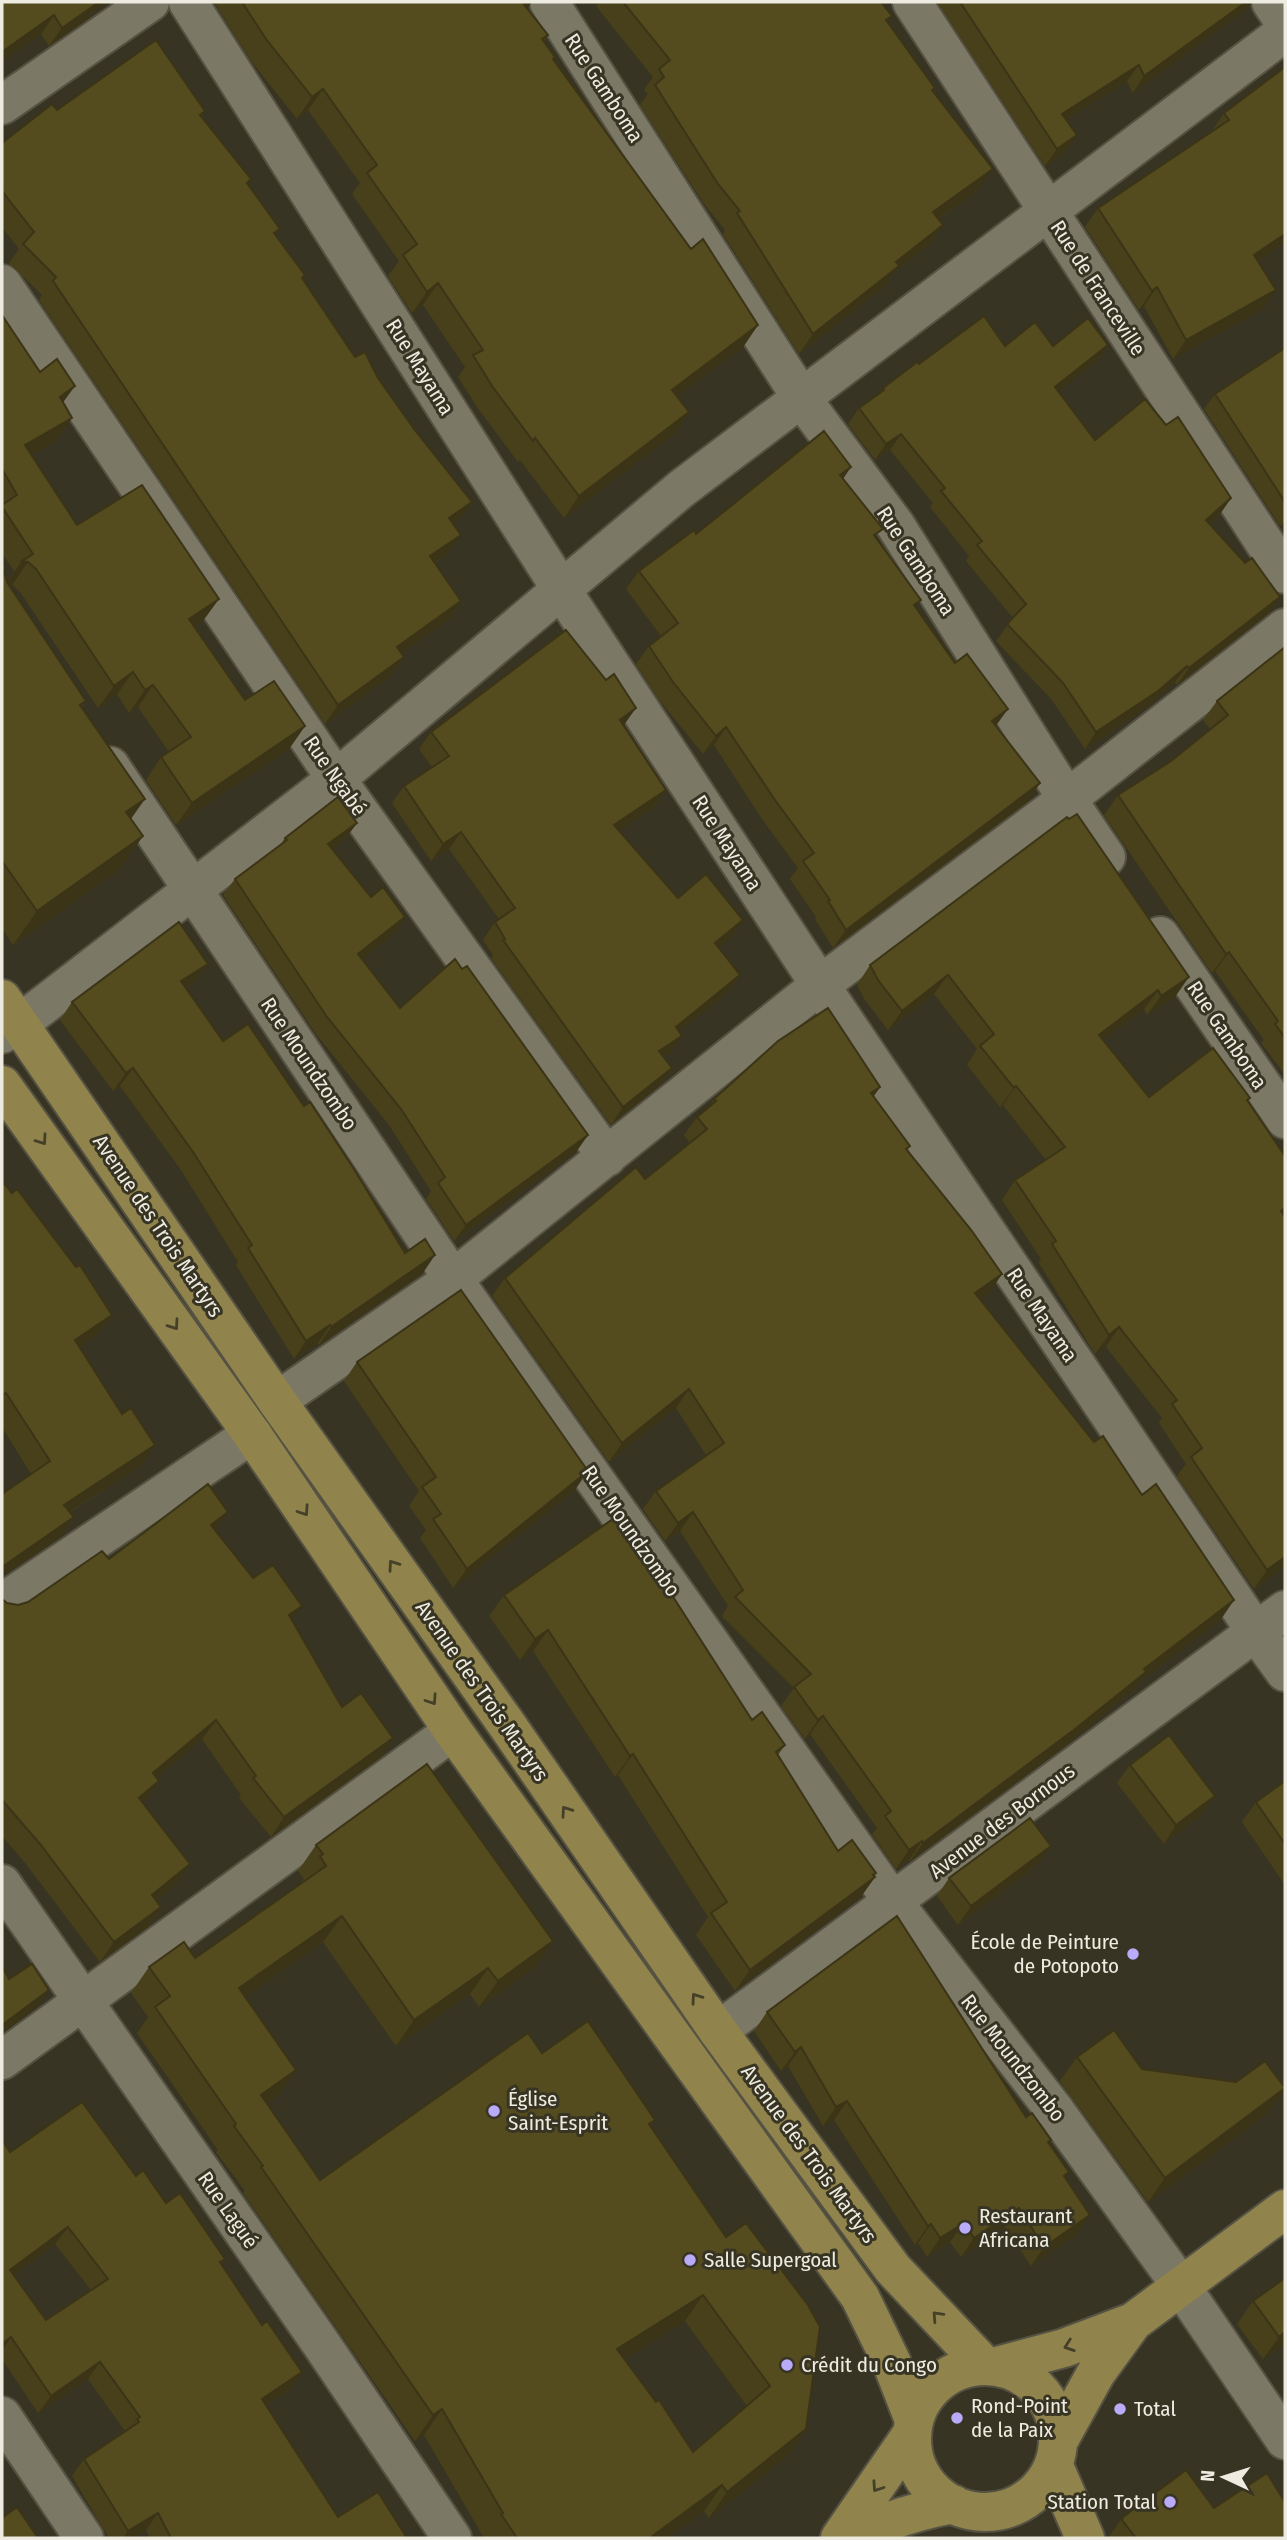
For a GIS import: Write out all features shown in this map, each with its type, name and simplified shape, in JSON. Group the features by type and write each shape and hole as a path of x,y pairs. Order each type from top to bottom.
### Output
{"main road":[{"name":"Avenue des Trois Martyrs","path":"7,1019 505,1722 718,2031 893,2269 991,2365"},
{"name":"Avenue des Trois Martyrs","path":"8,1105 252,1434 453,1731 860,2297 891,2361 912,2427"},
{"path":"840,2538 871,2497 912,2427 923,2398 939,2380 960,2369 991,2365 1065,2348 1133,2322 1285,2209"},
{"path":"849,2538 884,2522 924,2509 982,2518 1014,2507 1038,2490 1096,2373 1133,2322"},
{"path":"991,2365 1022,2374 1041,2391 1054,2414 1056,2453 1085,2538"},
{"path":"912,2427 914,2459 924,2481 941,2498 982,2518"}],"street":[{"path":"2,105 150,2"},
{"name":"Rue Mayama","path":"188,2 561,589 820,985 1270,1621 1285,1672"},
{"name":"Rue Gamboma","path":"549,2 802,399 896,526 1066,799 1285,1119"},
{"name":"Rue de Franceville","path":"912,2 1285,574"},
{"path":"1271,2 1285,23"},
{"path":"7,1019 193,890 336,779 681,489 1285,32"},
{"name":"Rue Ngabé","path":"2,284 336,779 607,1157"},
{"path":"276,1401 453,1279 820,985 1066,799 1285,628"},
{"name":"Rue Moundzombo","path":"93,741 453,1279 893,1902 1056,2112 1181,2286 1285,2440"},
{"path":"2,1603 252,1434"},
{"name":"Avenue des Bornous","path":"718,2031 1270,1621"},
{"path":"2,2060 362,1800 453,1731"},
{"name":"Rue Lagué","path":"2,1884 317,2337 452,2538"},
{"path":"2,2416 84,2538"}],"building":[{"path":"2,2 99,2 62,28 54,15 2,52"},
{"path":"242,2 522,2 548,35 542,39 555,57 553,59 691,249 703,239 758,325 672,390 689,412 579,496 492,386 473,355 483,350 438,283 427,292 403,255 417,244 367,173 377,165 323,89 312,97 266,39"},
{"path":"623,2 881,2 892,16 886,20 935,88 932,90 993,169 933,212 943,225 896,262 899,266 813,334 737,213 740,211 718,184 655,85 664,77 659,69 670,60"},
{"path":"960,2 1246,2 1144,76 1139,65 1062,114 1077,135 1057,149"},
{"path":"156,40 205,111 200,115 251,179 247,183 280,229 274,233 305,275 302,278 355,357 365,352 378,378 414,429 472,502 449,518 461,535 430,556 461,601 397,647 404,657 338,705 53,281 56,277 23,244 34,232 2,191 2,143 52,104 57,110"},
{"path":"1285,67 1285,234 1254,255 1276,290 1186,340 1157,287 1152,291 1098,208 1229,120 1224,113"},
{"path":"2,315 40,372 57,359 75,386 60,397 72,418 25,445 77,525 142,485 219,599 189,619 245,700 274,681 305,726 192,803 161,757 191,737 153,685 145,690 133,672 114,686 36,569 28,562 22,561 33,554 2,507 17,495 2,469"},
{"path":"984,316 1005,346 1035,322 1053,346 1088,318 1108,345 1055,387 1095,440 1145,399 1166,425 1178,417 1231,498 1206,520 1245,563 1252,558 1280,597 1189,668 1187,666 1158,691 1096,732 1063,683 1007,624 1026,604 977,545 982,541 941,491 945,488 901,434 886,444 859,408 917,362 919,364"},
{"path":"1285,348 1285,502 1215,394"},
{"path":"824,431 851,467 840,475 883,529 874,535 921,600 914,605 955,663 967,654 1008,709 992,721 1040,783 846,930 828,901 830,900 803,861 814,853 726,727 716,736 673,682 649,646 678,623 639,571 694,530 696,534"},
{"path":"5,565 7,582 86,701 80,705 145,799 126,812 143,836 37,911 2,861 2,567"},
{"path":"566,630 606,680 614,674 636,708 620,720 666,790 614,825 678,898 706,874 743,920 715,943 740,975 676,1027 682,1036 659,1051 672,1068 623,1107 503,940 505,939 495,922 515,908 461,832 443,844 404,786 449,756 431,732"},
{"path":"1285,647 1285,1038 1275,1024 1278,1021 1229,952 1226,954 1118,795 1171,761 1228,715 1217,701"},
{"path":"338,797 357,823 328,844 371,897 383,887 405,917 358,954 400,1008 455,959 462,969 467,966 588,1135 466,1225 438,1183 445,1177 401,1109 327,1017 235,879"},
{"path":"1077,814 1189,977 1161,996 1158,990 1099,1035 1149,1097 1213,1048 1250,1098 1247,1100 1285,1156 1285,1208 1281,1211 1285,1217 1285,1557 1267,1570 1191,1457 1202,1448 1172,1404 1177,1400 1119,1327 1109,1335 1052,1244 1056,1241 1015,1180 1065,1147 980,1046 994,1034 948,975 902,1011 870,965 1067,817 1069,819"},
{"path":"179,922 208,964 181,981 223,1041 248,1024 304,1106 310,1102 405,1253 425,1239 435,1255 331,1327 330,1325 306,1341 248,1248 252,1245 193,1152 133,1068 126,1073 72,1002"},
{"path":"828,1008 880,1087 871,1093 910,1146 906,1149 972,1231 1002,1274 975,1293 1094,1442 1103,1436 1142,1495 1156,1484 1234,1600 1144,1669 1146,1672 1075,1729 923,1843 922,1841 909,1850 885,1816 891,1811 823,1716 818,1720 794,1687 811,1674 735,1597 743,1590 693,1512 678,1523 656,1491 724,1443 689,1389 622,1443 505,1278 636,1167 645,1179 707,1129 697,1117 716,1101 714,1099 778,1041"},
{"path":"2,1181 12,1193 17,1189 76,1267 80,1265 112,1315 75,1340 122,1414 131,1408 155,1445 64,1505 74,1517 2,1567 2,1494 50,1461 6,1393 2,1395"},
{"path":"461,1290 588,1471 467,1569 433,1519 441,1514 422,1487 436,1477 357,1362"},
{"path":"208,1484 228,1512 211,1525 253,1578 273,1565 302,1606 289,1615 342,1707 361,1693 393,1738 284,1817 253,1778 256,1776 216,1720 153,1773 159,1781 139,1798 190,1864 152,1895 161,1907 114,1942 40,1844 2,1800 2,1599 18,1605 28,1602 102,1551 109,1559"},
{"path":"620,1514 752,1720 762,1712 785,1745 776,1752 838,1851 852,1840 876,1873 873,1875 875,1877 750,1970 711,1913 727,1902 633,1754 630,1756 548,1630 535,1639 504,1595"},
{"path":"1169,1735 1215,1796 1176,1825 1130,1765"},
{"path":"427,1764 553,1941 498,1981 488,1968 414,2020 342,1916 239,1988 296,2070 261,2095 320,2180 528,2033 542,2053 588,2021 655,2120 649,2124 726,2237 746,2223 808,2305 820,2327 806,2429 727,2492 722,2485 652,2538 517,2538 442,2409 433,2415 261,2167 263,2166 234,2126 236,2124 155,2007 170,1996 149,1967 184,1942 195,1958 326,1866 320,1856 323,1854 316,1845","holes":["703,2295 770,2386 693,2452 659,2400 656,2402 617,2349"]},
{"path":"1285,1781 1285,1844 1256,1802"},
{"path":"1030,1818 1051,1846 971,1906 949,1878"},
{"path":"897,1916 1026,2117 1032,2113 1051,2140 1048,2142 1069,2172 1064,2176 1090,2215 1044,2247 1019,2208 974,2238 964,2223 940,2238 931,2224 928,2226 847,2101 836,2107 801,2047 795,2052 767,2012"},
{"path":"32,1964 49,1990 2,2025 2,1966 9,1979"},
{"path":"1114,2030 1142,2069 1236,2082 1265,2061 1285,2088 1165,2178 1077,2057"},
{"path":"82,2102 136,2176 143,2170 166,2203 180,2193 225,2259 220,2262 262,2325 267,2321 302,2372 262,2399 338,2517 378,2492 407,2538 171,2538 158,2513 128,2531 84,2459 139,2422 137,2419 140,2417 100,2362 51,2396 11,2337 2,2344 2,2140 10,2152","holes":["68,2227 108,2279 46,2320 10,2270"]},
{"path":"1285,2278 1285,2332 1279,2337 1253,2301"},
{"path":"1186,2470 1214,2508 1267,2473 1285,2502 1285,2538 1136,2538 1122,2520 1123,2517"},
{"path":"17,2507 38,2538 2,2538 2,2518"}],"place":[{"name":"École de Peinture de Potopoto","path":"1133,1954"},
{"name":"Église Saint-Esprit","path":"494,2111"},
{"name":"Restaurant Africana","path":"965,2228"},
{"name":"Salle Supergoal","path":"690,2260"},
{"name":"Crédit du Congo","path":"787,2365"},
{"name":"Total","path":"1120,2409"},
{"name":"Rond-Point de la Paix","path":"957,2418"},
{"name":"Station Total","path":"1170,2502"}]}
